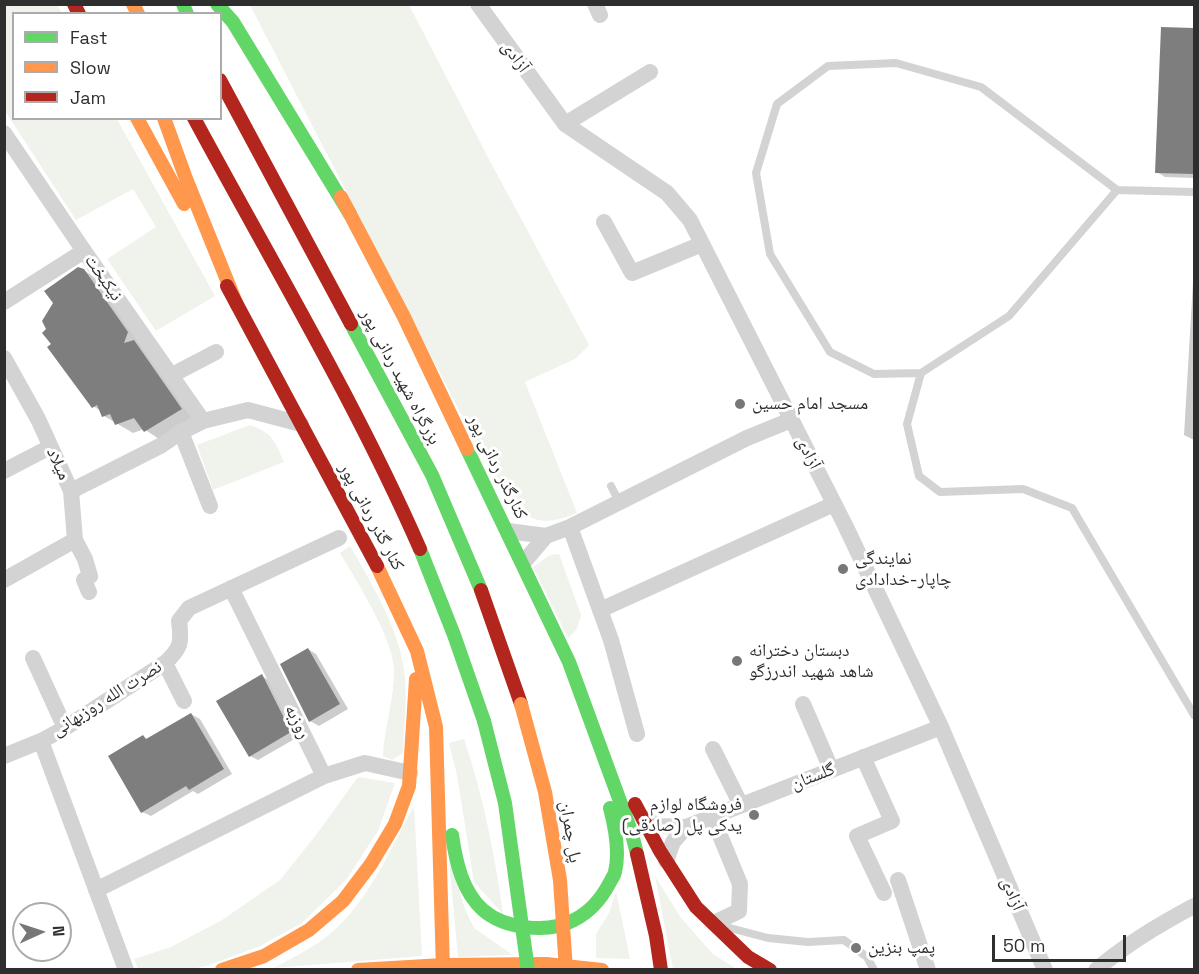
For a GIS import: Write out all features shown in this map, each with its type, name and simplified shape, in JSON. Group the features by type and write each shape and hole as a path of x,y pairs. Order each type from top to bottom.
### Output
{"main road":[{"path":"217,4 233,22 350,214"},
{"name":"کنارگذر ردانی پور","path":"249,22 404,317 569,662 632,834 662,969"},
{"name":"بزرگراه شهید ردانی پور","path":"222,84 432,475 490,613 521,704"},
{"name":"کنار گذر ردانی پور","path":"138,120 388,587 417,651 436,727 443,967"},
{"path":"165,120 237,305"},
{"path":"195,120 396,497 425,560 470,676 505,803 528,968"},
{"path":"222,969 264,956 309,930 343,901 371,864 395,824 409,786 417,651"},
{"path":"436,727 455,859 467,889 483,910 501,921 532,929 570,922 599,902 615,873 615,824 569,662"},
{"path":"569,662 590,703 623,782 666,861 696,907 748,957 770,969"},
{"name":"پل چمران","path":"521,704 547,803 574,969"},
{"path":"358,969 443,967 602,969"}],"street":[{"name":"آزادی","path":"478,4 565,124 667,193 690,220 834,504 941,727 1045,969"},
{"path":"565,124 650,72"},
{"name":"نیکبخت","path":"4,133 84,252 203,421"},
{"path":"604,222 632,273 702,244"},
{"path":"4,302 84,252"},
{"path":"172,375 216,352"},
{"name":"میلاد","path":"4,358 38,419 71,491 162,445 203,421 248,410 301,424"},
{"path":"508,531 546,536 570,527 747,438 791,420"},
{"path":"181,432 210,506"},
{"path":"4,471 50,447"},
{"path":"71,491 75,540 85,559 90,576 84,580 89,592"},
{"path":"600,610 834,504"},
{"path":"570,527 611,640 637,734"},
{"path":"523,563 546,536"},
{"name":"نصرت الله روزبهانی","path":"4,756 41,741 65,728 165,663 179,651 181,636 179,621 189,608 339,538"},
{"path":"4,580 75,540"},
{"name":"روزبه","path":"231,588 324,777"},
{"path":"33,658 65,728"},
{"path":"165,663 184,701"},
{"path":"803,704 831,770"},
{"name":"گلستان","path":"686,827 941,727"},
{"path":"41,741 126,969"},
{"path":"713,749 741,805"},
{"path":"863,757 892,821 857,836 884,893"},
{"path":"96,890 324,777 365,763 410,773"},
{"path":"641,816 659,826 686,827"},
{"path":"712,816 740,884 739,911 714,923"},
{"path":"666,861 673,842 686,827"},
{"path":"898,880 928,969"},
{"path":"1096,969 1163,922 1194,906"}],"lane":[{"path":"1116,190 1009,316 921,373 874,374 830,352 771,254 756,173 777,104 828,66 896,63 981,87 1116,190 1194,192"},
{"path":"921,373 908,424 919,476 940,492 1023,489 1072,508 1194,715"},
{"path":"611,486 619,502"},
{"path":"714,923 768,938 808,942 844,940 867,957 874,969"}],"shaded area":[{"path":"4,5 57,5 61,12 12,12 12,120 118,120 215,296 156,331 107,259 156,227 133,189 76,220 5,111"},
{"path":"250,5 409,5 589,345 575,359 525,382 577,513 556,520 540,520 526,515 507,503"},
{"path":"250,425 264,431 272,439 284,462 213,490 197,445"},
{"path":"350,546 385,610 403,661 406,697 403,753 392,760 383,756 394,680 392,656 373,610 340,553"},
{"path":"559,554 581,615 577,629 568,638 533,567 550,555"},
{"path":"464,739 488,825 503,914 474,882 457,775 449,743"},
{"path":"358,777 395,783 378,831 346,880 302,923 258,947 206,966 192,969 138,969 134,959 171,947 222,920 280,880"},
{"path":"414,806 422,956 274,968 318,943 349,915 385,862"},
{"path":"449,860 465,909 474,928 513,955 458,957"},
{"path":"655,876 681,918 713,954 737,969 673,969"},
{"path":"616,891 630,959 596,958 596,934 609,913"}],"building":[{"path":"1161,27 1194,28 1194,174 1155,173"},
{"path":"78,267 84,269 128,332 124,343 134,340 182,409 144,432 134,418 115,425 110,414 102,417 97,405 92,408 47,347 51,344 42,333 46,329 42,321 53,303 44,291"},
{"path":"308,648 340,704 309,722 280,664"},
{"path":"262,674 291,732 249,757 216,701"},
{"path":"191,713 224,769 189,790 186,786 141,813 108,756 143,735 146,739"}],"traffic: fast":[{"path":"183,4 186,12"},
{"path":"217,4 233,22 350,214"},
{"path":"351,324 432,475 481,590"},
{"path":"467,449 569,662 632,834 637,854"},
{"path":"420,549 454,635 484,721"},
{"path":"484,721 505,803 528,970"},
{"path":"452,835 458,866 465,885 483,910 503,922 515,925 552,927 574,920 590,909 614,875 617,848 610,808"}],"traffic: slow":[{"path":"133,4 137,12"},
{"path":"138,120 184,204"},
{"path":"165,120 237,305"},
{"path":"341,197 404,317 467,449"},
{"path":"377,566 417,651 436,727 443,970"},
{"path":"222,970 264,956 309,930 343,901 371,864 395,824 409,786 416,679"},
{"path":"521,704 545,792 560,880 566,970"},
{"path":"358,970 443,965 546,964 602,970"}],"traffic: jam":[{"path":"74,4 78,12"},
{"path":"222,84 351,324"},
{"path":"195,120 340,385 420,549"},
{"path":"227,286 377,566"},
{"path":"481,590 521,704"},
{"path":"635,804 660,851 696,907 748,957 770,970"},
{"path":"637,854 656,936 661,970"}],"place":[{"name":"مسجد امام حسین","path":"740,404"},
{"name":"نمایندگی چاپار-خدادادی","path":"843,569"},
{"name":"دبستان دخترانه شاهد شهید اندرزگو","path":"737,661"},
{"name":"فروشگاه لوازم یدکی پل (صادقی)","path":"754,815"},
{"name":"پمپ بنزین","path":"856,948"}]}
